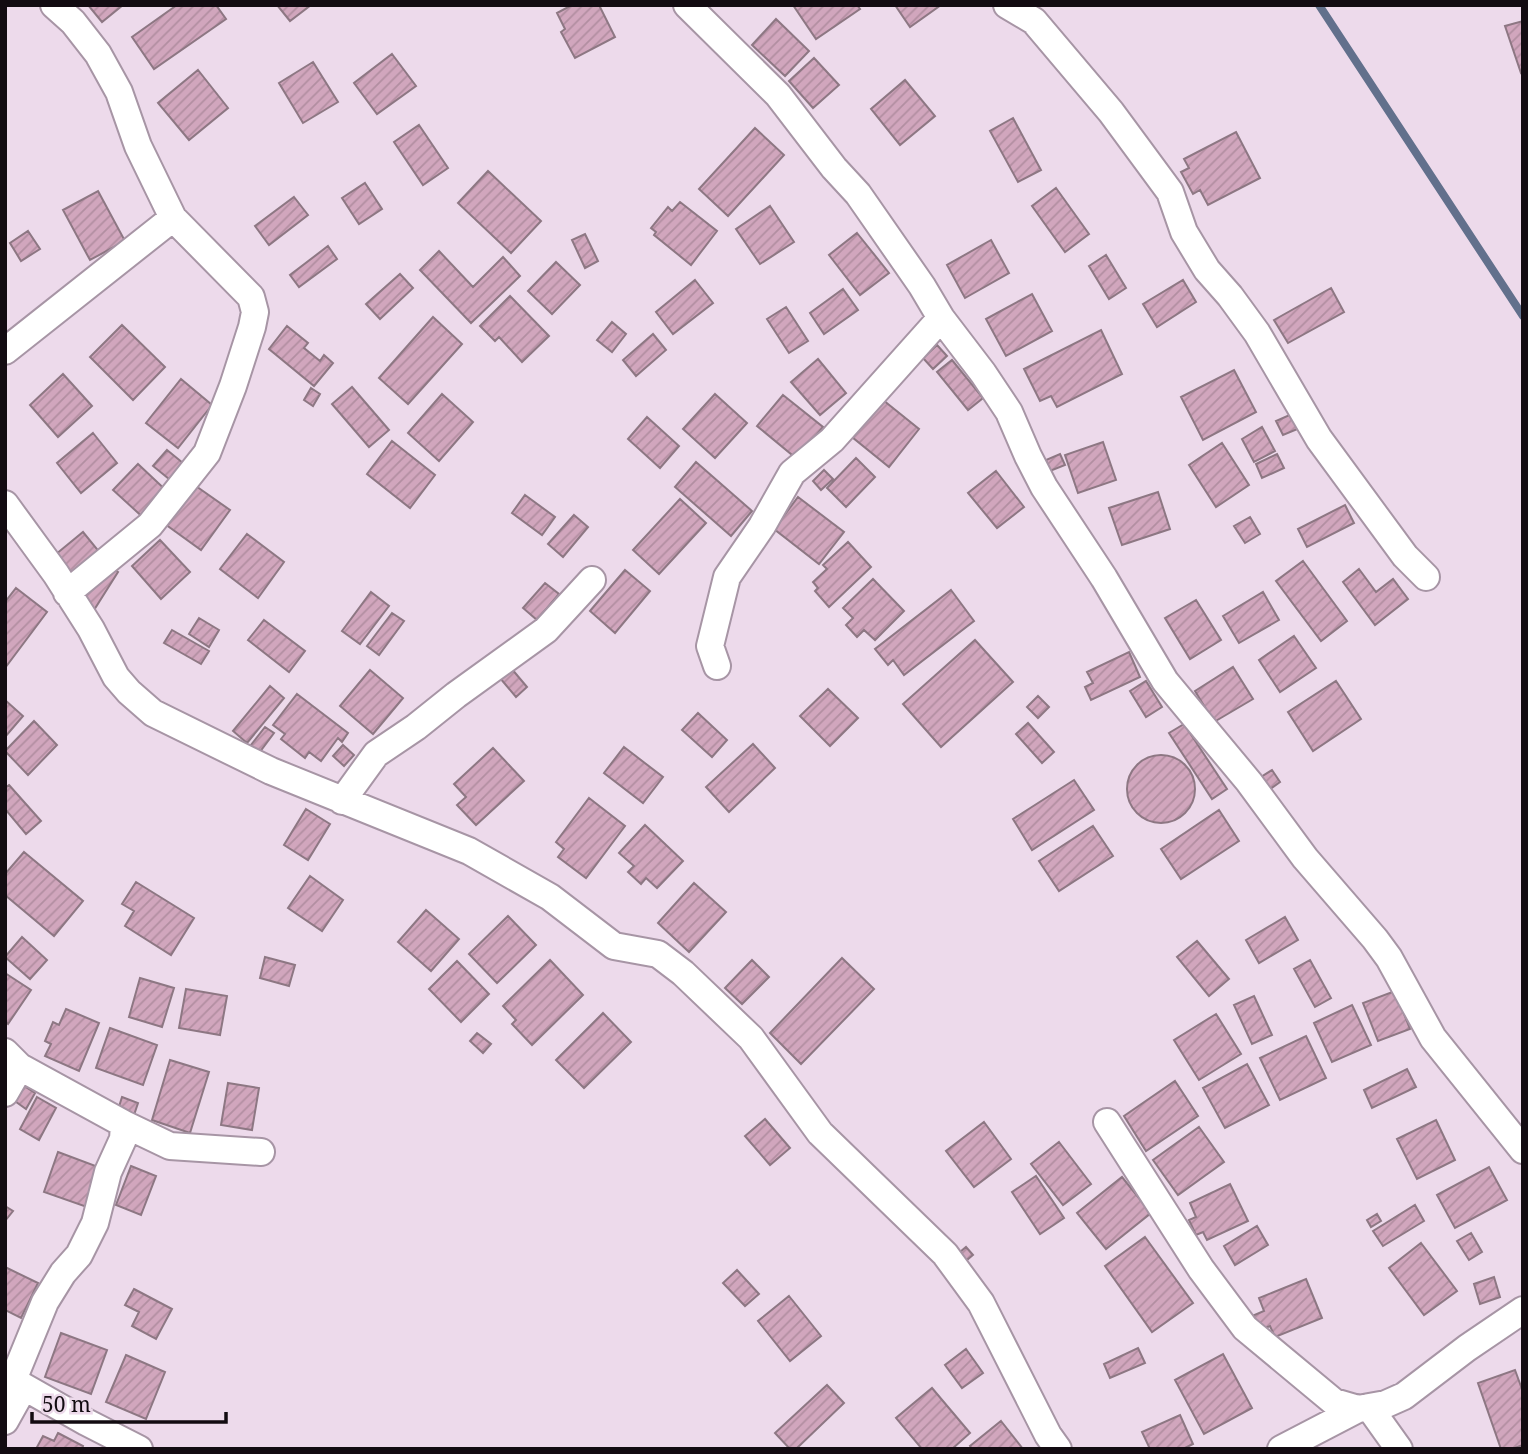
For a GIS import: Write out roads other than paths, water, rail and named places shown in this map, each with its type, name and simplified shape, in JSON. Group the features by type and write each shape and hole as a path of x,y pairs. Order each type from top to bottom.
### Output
{"street":[{"path":"54,5 73,22 98,54 119,92 138,146 173,218 251,297 255,312 233,386 207,453 150,525 67,593"},
{"path":"687,5 778,95 834,168 858,194 941,318 1009,412 1044,487 1104,578 1165,681 1249,782 1305,858 1375,939 1389,958 1433,1038 1523,1150"},
{"path":"1007,5 1034,22 1111,112 1141,152 1170,192 1184,232 1208,270 1257,333 1319,439 1405,556 1426,577"},
{"path":"5,351 173,218"},
{"path":"717,666 710,646 727,577 762,526 792,473 832,440 941,318"},
{"path":"5,504 91,629 116,677 153,712 271,771 469,851 550,897 614,946 658,954 683,973 751,1038 820,1133 945,1254 981,1303 1048,1435 1058,1449"},
{"path":"342,801 376,754 545,630 592,580"},
{"path":"5,1093 13,1059 124,1124 170,1146 261,1152"},
{"path":"1107,1122 1201,1269 1245,1328 1334,1402 1364,1408 1399,1449"},
{"path":"5,1422 14,1381 45,1302 63,1273 79,1255 95,1223 108,1172 123,1139 124,1124"},
{"path":"1281,1449 1364,1408 1387,1404 1404,1396 1523,1310"},
{"path":"14,1381 139,1449"}],"waterway":[{"path":"1319,5 1523,316"}]}
